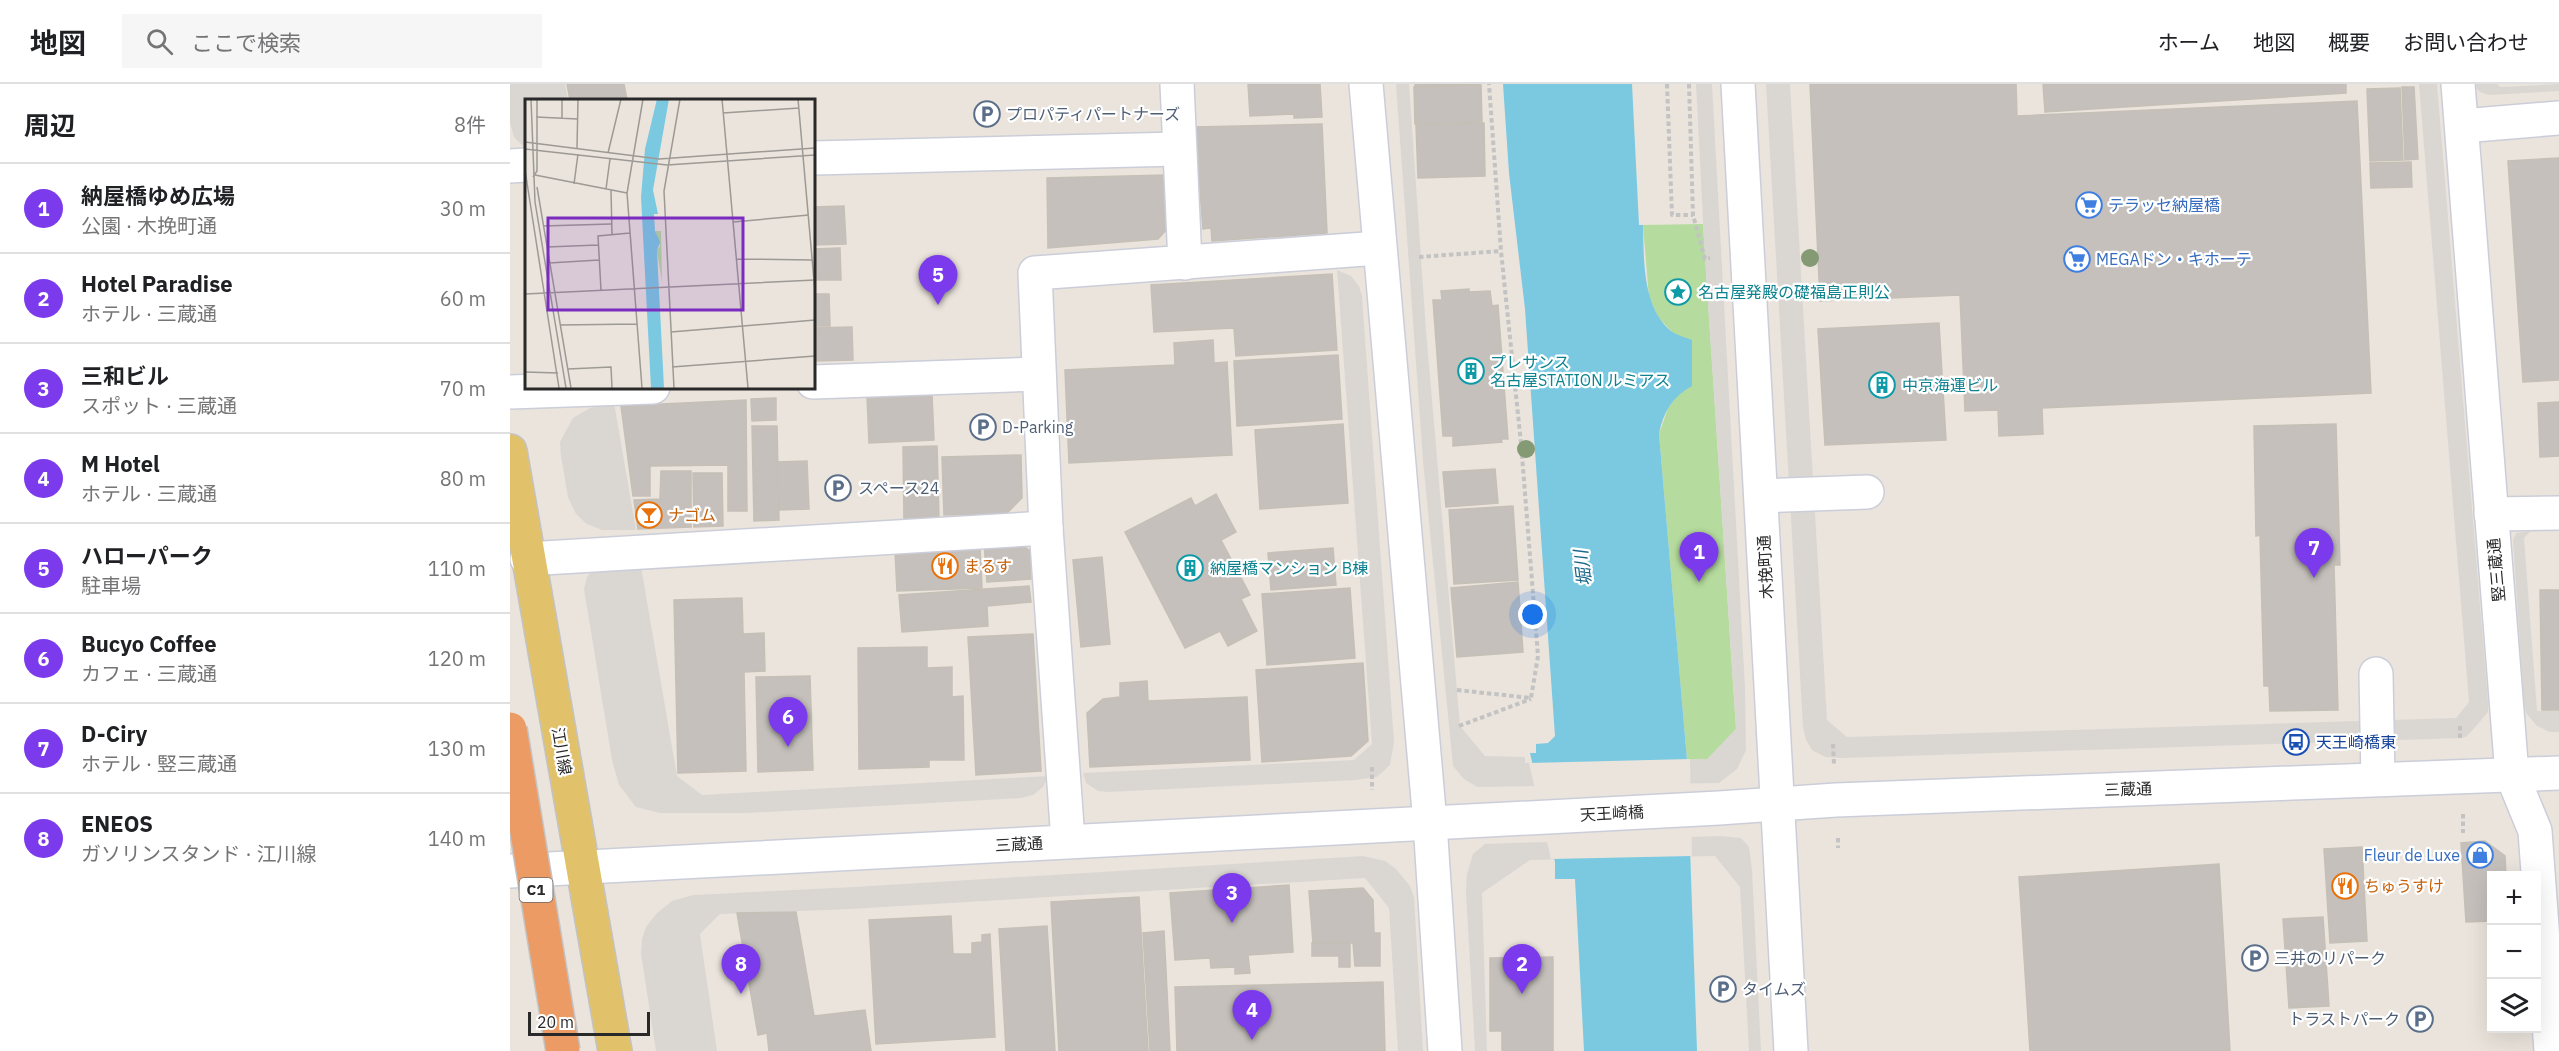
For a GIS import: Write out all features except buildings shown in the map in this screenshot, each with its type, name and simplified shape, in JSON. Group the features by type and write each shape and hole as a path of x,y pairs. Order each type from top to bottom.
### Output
{"highway":[{"name":"C1","path":"510,729 563,1051"}],"main road":[{"name":"江川線","path":"510,451 527,559 615,1051"}],"street":[{"path":"1177,84 1178,149 1185,263"},
{"path":"1366,84 1430,823 1445,1051"},
{"name":"木挽町通","path":"1738,84 1791,1051"},
{"name":"竪三蔵通","path":"2458,84 2512,775 2535,831 2551,1051"},
{"path":"2462,126 2559,118"},
{"path":"814,159 1178,149"},
{"path":"510,166 525,165"},
{"path":"1068,842 1046,528 1035,273 1379,248"},
{"path":"814,382 1038,374"},
{"path":"510,392 624,388"},
{"path":"1761,496 1867,492"},
{"path":"2492,514 2559,513"},
{"path":"527,559 1046,528"},
{"path":"2376,674 2378,779"},
{"name":"三蔵通","path":"1698,809 1836,800 2559,773"},
{"name":"天王崎橋","path":"1527,818 1698,809"},
{"name":"三蔵通","path":"510,871 1527,818"}],"path":[{"path":"1489,84 1501,251 1521,443 1538,656 1531,698"},
{"path":"1667,84 1672,215 1693,215"},
{"path":"1689,84 1693,215 1705,259 1713,258"},
{"path":"1412,257 1501,251"},
{"path":"1448,691 1531,698"},
{"path":"1454,727 1531,698"}],"green space":[{"path":"1703,224 1736,729 1708,759 1687,760 1659,434 1668,408 1679,392 1672,332 1658,317 1649,297 1643,225"}],"shaded area":[{"path":"510,84 565,84 568,99 525,99 525,148 514,137 510,123"},
{"path":"1396,84 1409,84 1426,330 1460,726 1485,756 1525,757 1525,763 1707,759 1736,729 1705,259 1696,84 1712,84 1745,688 1746,750 1737,769 1719,783 1477,787 1464,779 1453,766 1423,461"},
{"path":"1766,84 1790,84 1827,720 1847,737 2456,718 2469,702 2419,84 2437,84 2488,702 2488,712 2466,737 1842,758 1825,757 1812,750 1806,740 1803,727"},
{"path":"2472,84 2497,84 2501,87 2559,84 2559,91 2489,95 2480,92"},
{"path":"1337,270 1351,276 1359,286 1362,296 1394,742 1390,765 1377,777 1355,780 1098,791 1086,783 1083,773 1354,760 1372,744"},
{"path":"614,403 636,530 602,530 587,524 576,514 568,497 560,442 573,418 590,408"},
{"path":"2531,531 2524,538 2537,711 2559,711 2559,732 2550,732 2537,726 2526,713 2524,705 2513,540 2516,533"},
{"path":"639,555 677,776 702,795 1048,776 1043,787 1033,795 1021,798 747,813 660,813 636,807 619,785 612,760 584,589 587,577 593,569"},
{"path":"1719,836 1741,838 1749,847 1761,1051 1749,1051 1740,887 1715,856 1530,860 1482,893 1487,1051 1475,1051 1466,892 1467,874 1473,854 1485,844"},
{"path":"1363,856 1385,861 1395,868 1410,886 1414,897 1423,1051 1398,1051 1389,908 1365,878 850,909 720,914 700,934 717,1051 656,1051 641,954 642,939 646,927 656,914 672,901 693,895"}],"water":[{"name":"堀川","path":"1503,84 1632,84 1639,225 1643,225 1646,282 1655,309 1662,321 1671,331 1692,340 1692,386 1674,400 1663,419 1659,434 1687,760 1697,1051 1584,1051 1575,879 1555,879 1555,862 1530,753 1536,753 1536,744 1548,743 1555,736 1525,309 1509,173"}],"pier":[{"path":"1635,84 1642,218 1640,218"},
{"path":"1690,759 1692,856 1551,859 1529,763"}],"place":[{"name":"プロパティパートナーズ","path":"987,114"},
{"name":"テラッセ納屋橋","path":"2089,205"},
{"name":"MEGAドン・キホーテ","path":"2077,259"},
{"name":"名古屋発殿の礎福島正則公","path":"1678,292"},
{"name":"ハローパーク","path":"938,305"},
{"name":"プレサンス 名古屋STATION ルミアス","path":"1471,371"},
{"name":"中京海運ビル","path":"1882,385"},
{"name":"D-Parking","path":"983,427"},
{"name":"スペース24","path":"838,488"},
{"name":"ナゴム","path":"649,515"},
{"name":"まるす","path":"945,566"},
{"name":"納屋橋マンション B棟","path":"1190,568"},
{"name":"D-Ciry","path":"2314,578"},
{"name":"納屋橋ゆめ広場","path":"1699,582"},
{"name":"天王崎橋東","path":"2296,742"},
{"name":"Bucyo Coffee","path":"788,747"},
{"name":"Fleur de Luxe","path":"2480,855"},
{"name":"ちゅうすけ","path":"2345,886"},
{"name":"三和ビル","path":"1232,923"},
{"name":"三井のリパーク","path":"2255,958"},
{"name":"タイムズ","path":"1723,989"},
{"name":"ENEOS","path":"741,994"},
{"name":"Hotel Paradise","path":"1522,994"},
{"name":"トラストパーク","path":"2420,1019"},
{"name":"M Hotel","path":"1252,1040"}]}
